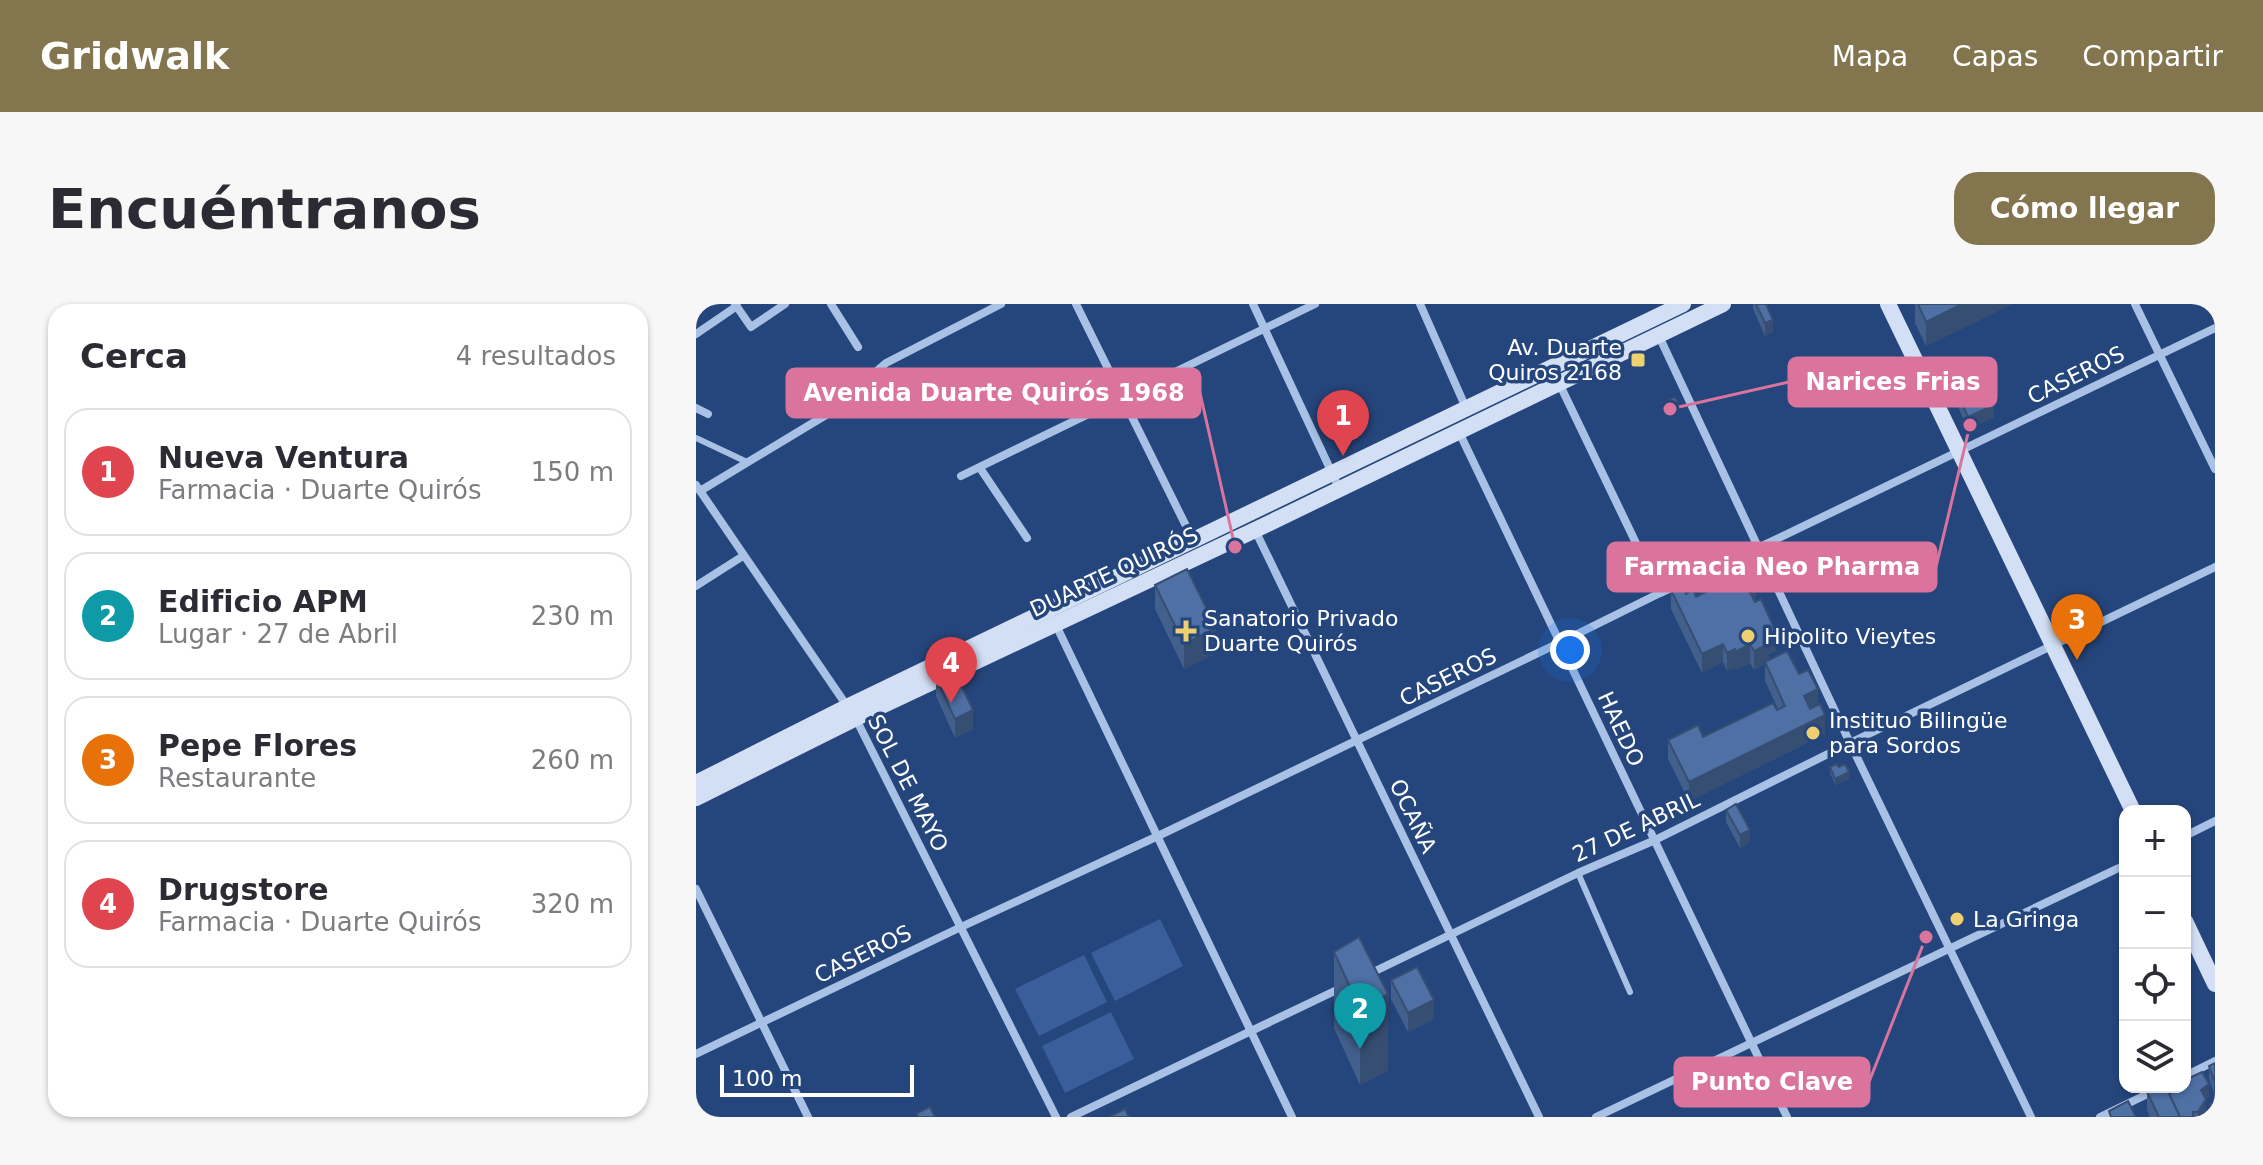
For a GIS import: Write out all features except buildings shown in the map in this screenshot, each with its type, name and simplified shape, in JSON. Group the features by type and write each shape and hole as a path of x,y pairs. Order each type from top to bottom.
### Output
{"main road":[{"name":"DUARTE QUIRÓS","path":"696,783 852,713 1052,617 1255,530 1335,481 1467,408 1683,304"},
{"name":"DUARTE QUIRÓS","path":"1052,617 1193,540 1459,431 1723,304"},
{"path":"1888,304 2130,805"},
{"name":"DUARTE QUIRÓS","path":"696,798 852,713"},
{"path":"2191,934 2215,984"}],"street":[{"path":"696,334 736,305 751,327 785,304"},
{"path":"831,304 858,347"},
{"path":"698,488 826,415 886,363 1001,304"},
{"path":"1076,304 1193,540"},
{"path":"1253,304 1335,481"},
{"path":"961,476 1315,304"},
{"path":"1420,304 1467,408"},
{"path":"2135,304 2215,469"},
{"path":"1648,321 1659,334 1850,743 2031,1117"},
{"name":"CASEROS","path":"696,1054 1357,741 2215,328"},
{"path":"1559,383 1660,593"},
{"path":"696,408 708,414"},
{"name":"HAEDO","path":"1459,431 1787,1117"},
{"path":"980,468 1027,538"},
{"name":"SOL DE MAYO","path":"698,488 852,713 1056,1117"},
{"name":"OCAÑA","path":"1255,530 1539,1117"},
{"path":"696,586 743,556"},
{"name":"27 DE ABRIL","path":"1364,976 1578,873 1653,841 2215,567"},
{"path":"1052,617 1292,1117"},
{"path":"2191,833 2215,821"},
{"path":"1596,1117 2119,868"},
{"path":"696,889 808,1117"},
{"path":"1071,1117 1350,983"},
{"path":"2191,1073 2215,1061"},
{"path":"2100,1117 2150,1093"}],"lane":[{"path":"696,438 747,462"},
{"path":"1578,873 1630,992"}],"shaded area":[{"path":"1160,919 1183,966 1115,1001 1091,953"},
{"path":"1084,955 1107,1002 1039,1036 1015,989"},
{"path":"1111,1012 1134,1059 1065,1093 1042,1046"}],"place":[{"name":"Av. Duarte Quiros 2168","path":"1638,360"},
{"name":"Narices Frias","path":"1670,409"},
{"name":"Farmacia Neo Pharma","path":"1970,425"},
{"name":"Nueva Ventura","path":"1343,456"},
{"name":"Avenida Duarte Quirós 1968","path":"1235,547"},
{"name":"Sanatorio Privado Duarte Quirós","path":"1186,631"},
{"name":"Hipolito Vieytes","path":"1748,636"},
{"name":"Pepe Flores","path":"2077,660"},
{"name":"Drugstore","path":"951,703"},
{"name":"Instituo Bilingüe para Sordos","path":"1813,733"},
{"name":"La Gringa","path":"1957,919"},
{"name":"Punto Clave","path":"1926,937"},
{"name":"Edificio APM","path":"1360,1049"}]}
